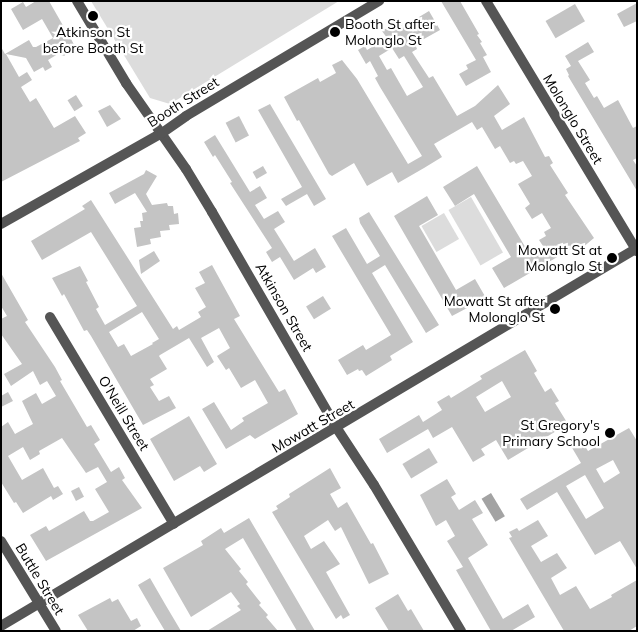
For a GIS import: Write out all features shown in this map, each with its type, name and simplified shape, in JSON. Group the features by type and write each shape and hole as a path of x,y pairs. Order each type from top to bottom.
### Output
{"street":[{"name":"Atkinson Street","path":"77,1 126,83 162,133 231,243 336,427 374,485 460,631"},
{"name":"Booth Street","path":"1,224 162,133 199,108 379,1"},
{"name":"Molonglo Street","path":"486,1 636,249"},
{"name":"Mowatt Street","path":"1,626 636,249"},
{"name":"O'Neill Street","path":"50,317 174,524"},
{"name":"Buttle Street","path":"1,541 56,631"}],"shaded area":[{"path":"91,1 339,1 170,104 150,98"},
{"path":"471,197 503,252 480,265 448,210"},
{"path":"444,213 459,239 436,252 421,226"},
{"path":"491,493 505,516 495,522 482,499"}],"building":[{"path":"36,1 49,1 65,29 68,27 74,37 71,39 78,52 71,55 69,52 64,56 58,54 48,60 52,67 45,71 43,67 34,72 26,58 6,54 19,77 27,72 32,80 21,87 30,102 36,98 54,128 75,116 86,133 78,138 80,141 1,182 1,47 5,54 29,40 33,47 36,47 53,38 42,19 23,30 11,9 23,2 26,7"},
{"path":"441,1 460,1 479,34 477,35 482,42 480,43 487,55 483,57 491,72 466,86 459,74 468,69 466,65 476,60"},
{"path":"637,3 637,21 624,27 617,14"},
{"path":"575,4 585,21 556,38 546,21"},
{"path":"429,11 440,30 415,44 417,49 412,52 429,78 433,76 457,116 475,106 498,85 510,104 494,116 502,130 524,117 545,157 549,156 553,163 550,165 568,193 565,195 594,238 582,248 581,245 571,249 504,288 492,268 511,257 474,194 455,206 443,187 477,166 530,255 543,246 539,240 546,236 544,232 551,228 542,213 532,219 525,208 530,204 518,184 532,176 523,161 516,164 514,161 510,163 500,146 495,149 482,127 477,130 472,122 434,144 442,157 398,183 392,172 367,186 354,163 332,176 329,174 284,97 318,78 320,82 336,73 332,65 342,60 357,79 408,164 422,156 375,78 378,76 370,61 366,64 358,50 365,46 367,50 387,38 382,31 400,20 404,26","holes":["392,48 399,59 404,56 423,87 407,96 391,68 387,70 379,56"]},
{"path":"588,42 594,52 578,61 590,80 585,83 594,98 597,96 604,108 618,100 633,128 637,126 637,158 633,160 637,166 637,191 568,76 566,69 571,66 565,56"},
{"path":"76,95 83,106 74,111 68,100"},
{"path":"270,104 326,199 314,206 307,194 286,206 281,199 302,187 258,110"},
{"path":"110,105 121,119 107,127 98,111"},
{"path":"239,116 249,136 236,142 226,123"},
{"path":"215,135 250,192 260,186 267,198 255,205 264,219 278,211 285,222 274,229 294,261 315,248 326,267 316,273 313,268 294,280 280,257 272,262 266,252 272,248 230,183 232,182 215,155 213,157 204,142"},
{"path":"263,166 267,173 257,179 253,172"},
{"path":"146,170 157,176 146,194 152,205 167,203 168,206 173,206 174,214 178,213 179,224 169,225 170,230 160,231 161,237 150,239 151,244 137,247 134,228 141,227 140,221 143,221 142,213 147,212 135,193 115,204 109,193 144,174"},
{"path":"427,196 438,215 419,226 456,290 475,279 486,298 452,316 394,216"},
{"path":"91,200 173,329 177,326 179,330 201,317 198,312 206,307 195,288 205,283 199,272 212,265 240,316 234,319 279,392 285,389 298,414 255,439 250,435 226,449 202,409 214,402 231,430 244,421 242,418 268,403 255,380 241,388 229,368 226,370 217,356 230,348 219,328 201,338 214,362 207,367 189,338 159,356 167,369 150,379 154,385 150,387 159,401 169,396 176,408 143,425 91,336 87,330 84,331 64,294 62,296 52,278 80,266 99,307 96,309 105,325 137,306 91,232 42,260 31,241 85,209 82,206","holes":["142,312 159,339 131,356 124,344 118,347 109,332"]},
{"path":"369,212 439,325 426,333 385,265 372,273 413,342 390,356 392,360 366,376 362,370 359,371 358,369 347,375 338,360 363,345 366,350 391,335 332,236 346,228 367,264 380,256 360,223 359,218"},
{"path":"154,251 160,261 141,274 139,260"},
{"path":"1,273 28,320 25,322 55,367 62,380 60,381 87,427 91,425 100,440 94,444 111,472 119,467 125,478 122,480 142,508 46,561 30,535 46,526 49,531 84,511 90,521 109,512 95,489 107,482 98,467 86,473 62,438 39,451 40,454 30,460 23,447 8,456 22,480 43,468 54,488 58,486 63,494 53,500 51,496 23,513 16,502 14,503 1,482 1,427 8,422 15,434 33,424 22,401 36,393 42,404 56,396 47,381 40,385 33,371 11,386 4,374 22,364 1,334 1,319 7,316 1,306"},
{"path":"323,296 331,309 314,319 306,307"},
{"path":"525,350 537,371 534,373 545,392 551,388 559,401 555,403 568,424 508,460 496,440 481,449 485,455 473,462 452,427 433,438 428,429 387,453 379,439 419,415 423,422 442,410 437,402 449,395 451,398 482,379 480,376","holes":["502,381 511,397 485,412 476,397"]},
{"path":"8,392 13,401 1,407 1,396"},
{"path":"189,416 217,464 204,472 200,466 174,481 150,439"},
{"path":"629,428 637,441 637,569 620,541 595,555 557,492 527,510 520,499 581,463 571,446 581,440 588,451","holes":["613,460 620,473 604,483 596,469","585,475 604,508 586,519 566,486"]},
{"path":"429,448 438,463 411,479 402,464"},
{"path":"330,468 341,488 330,494 338,508 347,502 371,544 373,543 389,574 369,584 341,527 335,531 328,520 304,536 311,549 324,541 340,564 326,572 350,615 343,619 341,615 336,619 272,512 278,509 276,506 290,497 289,494"},
{"path":"447,479 456,494 451,497 459,510 475,500 483,513 472,519 488,545 468,558 503,619 528,604 535,617 511,631 491,631 456,570 463,567 447,541 455,536 446,520 436,526 420,495"},
{"path":"79,487 84,497 76,501 71,491"},
{"path":"249,518 315,631 297,631 243,538 225,549 241,569 239,571 248,582 246,584 261,603 259,605 268,615 266,617 278,631 207,631 241,610 237,606 240,604 231,592 191,617 163,568 203,545 201,541 221,528 224,533"},
{"path":"538,520 548,536 531,546 541,562 557,553 567,568 551,578 560,595 576,586 590,609 637,580 637,626 629,631 564,631 509,538 512,537 509,532 517,528 519,531"},
{"path":"150,578 181,631 165,631 153,611 138,585"},
{"path":"398,594 408,611 411,609 424,631 389,631 375,608"},
{"path":"110,598 112,602 118,599 131,621 137,618 141,626 133,631 88,631 78,615"}],"place":[{"name":"Atkinson St before Booth St","path":"93,16"},
{"name":"Booth St after Molonglo St","path":"335,32"},
{"name":"Mowatt St at Molonglo St","path":"612,258"},
{"name":"Mowatt St after Molonglo St","path":"555,309"},
{"name":"St Gregory's Primary School","path":"610,433"}]}
